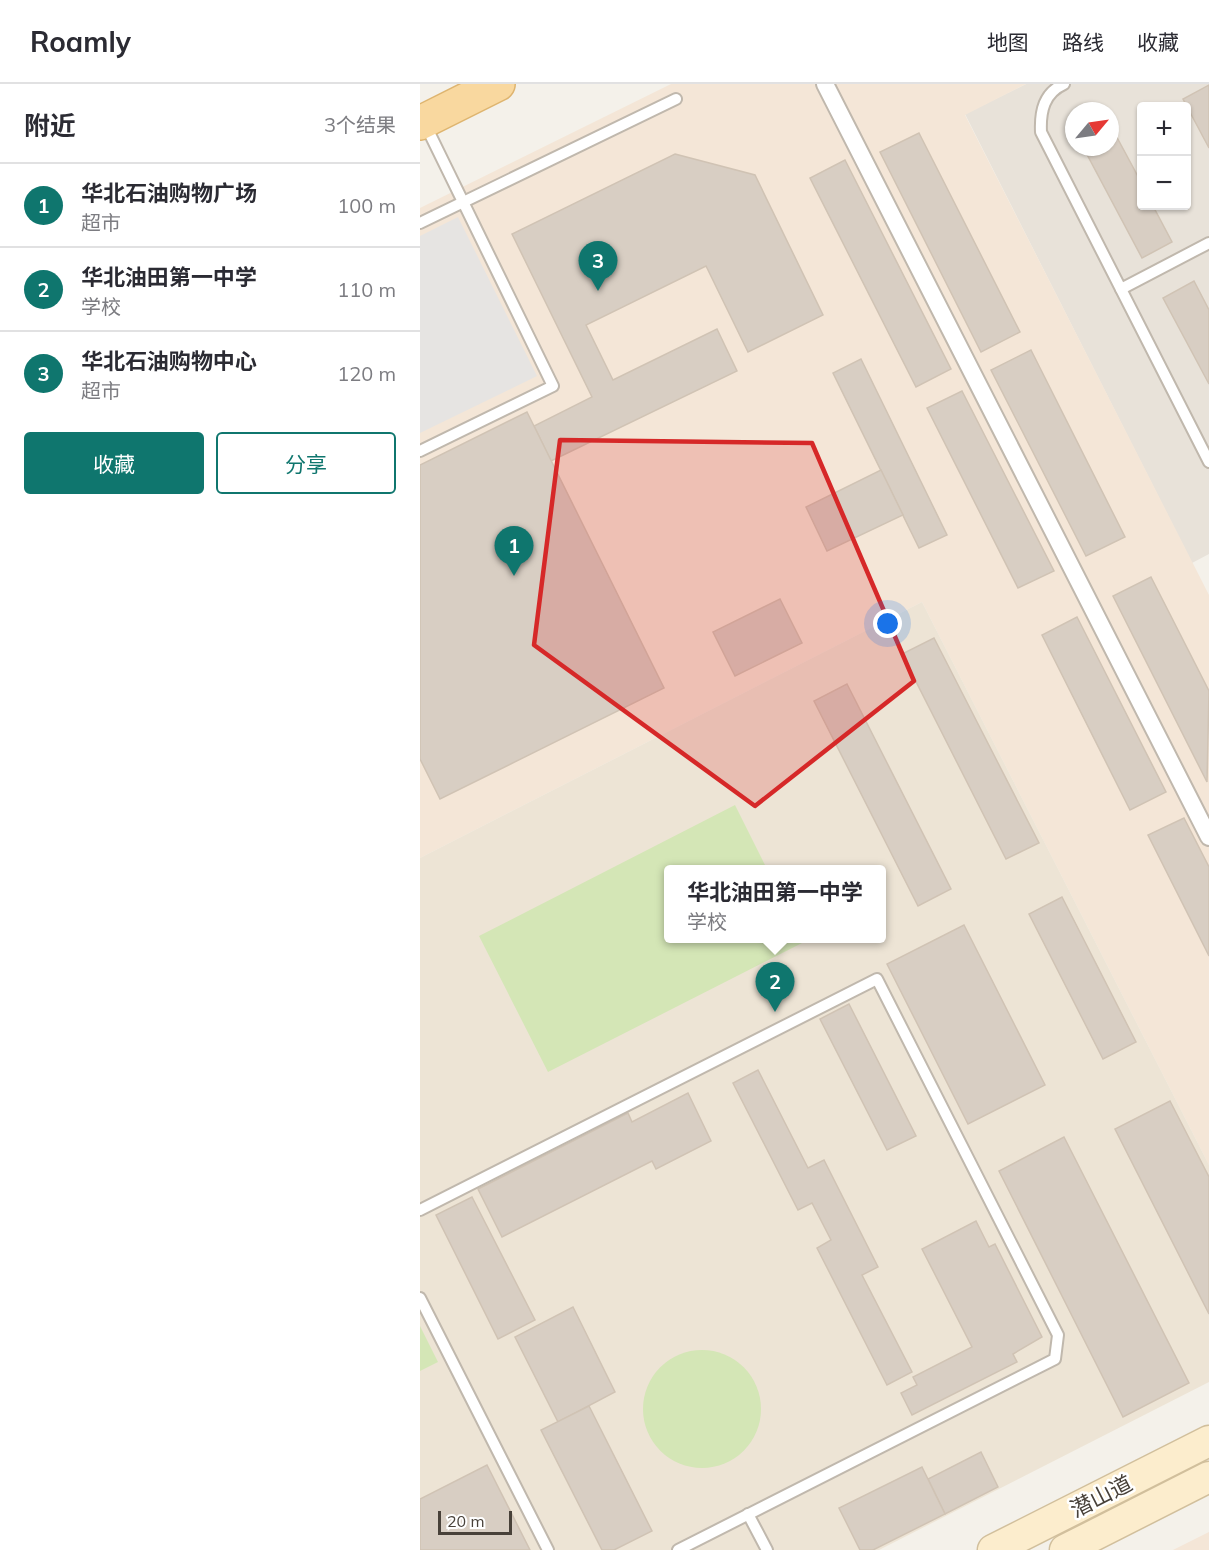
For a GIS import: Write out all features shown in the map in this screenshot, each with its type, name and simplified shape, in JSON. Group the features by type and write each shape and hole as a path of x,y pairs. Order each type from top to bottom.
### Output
{"main road":[{"path":"422,122 498,84"},
{"name":"潜山道","path":"993,1550 1209,1441"},
{"name":"潜山道","path":"1065,1550 1209,1477"}],"street":[{"path":"825,84 1209,837"}],"lane":[{"path":"1064,84 1052,90 1040,113 1041,132 1209,462"},
{"path":"420,224 676,99"},
{"path":"420,451 553,386 422,122"},
{"path":"1121,289 1209,243"},
{"path":"420,1210 877,979 1058,1335 1055,1359 678,1550"},
{"path":"420,1298 548,1550"},
{"path":"748,1514 767,1550"}],"highlighted area":[{"path":"560,440 812,443 914,681 755,806 534,645"}],"shaded area":[{"path":"671,84 1026,84 965,115 1209,595 1209,1165 922,602 420,858 420,208"},
{"path":"1026,84 1209,84 1209,554 1192,563 965,114"},
{"path":"458,217 537,376 420,433 420,236"},
{"path":"922,602 1209,1165 1209,1382 879,1550 420,1550 420,858"},
{"path":"1209,1532 1209,1550 1173,1550"}],"green space":[{"path":"735,805 765,865 664,865 664,943 802,943 548,1072 479,936"},
{"path":"420,1326 438,1362 420,1371"},
{"path":"702,1350 724,1355 744,1367 756,1387 761,1409 756,1431 744,1451 724,1463 702,1468 680,1463 660,1451 648,1431 643,1409 648,1387 660,1367 680,1355"}],"building":[{"path":"1209,85 1209,148 1191,114 1191,102 1185,102 1183,99"},
{"path":"919,133 1020,332 981,352 880,152"},
{"path":"1119,141 1137,175 1137,210 1155,210 1172,242 1142,258 1088,156 1119,156"},
{"path":"675,154 755,175 823,315 748,352 706,266 586,325 613,380 717,329 737,371 551,461 534,426 592,397 512,234"},
{"path":"845,160 951,369 916,387 810,178"},
{"path":"1194,281 1209,310 1209,384 1163,298"},
{"path":"1031,350 1125,537 1086,556 991,370"},
{"path":"861,359 947,535 919,548 833,373"},
{"path":"962,391 1054,571 1018,588 927,408"},
{"path":"527,412 664,688 440,799 420,759 420,465"},
{"path":"881,470 903,515 827,551 806,507"},
{"path":"1151,577 1209,691 1207,782 1113,596"},
{"path":"780,599 802,643 735,676 713,632"},
{"path":"1077,617 1166,792 1130,810 1042,635"},
{"path":"934,638 1039,843 1006,859 902,654"},
{"path":"847,684 951,889 918,906 814,701"},
{"path":"1184,818 1209,867 1209,956 1148,835"},
{"path":"1062,897 1136,1042 1103,1059 1029,914"},
{"path":"964,925 1045,1085 968,1124 887,964"},
{"path":"849,1004 916,1136 887,1150 820,1019"},
{"path":"758,1070 808,1168 824,1160 878,1267 862,1275 912,1372 887,1385 817,1248 831,1240 812,1203 798,1210 733,1083"},
{"path":"688,1093 711,1141 656,1169 652,1161 502,1237 478,1189 628,1113 632,1122"},
{"path":"1170,1101 1209,1177 1209,1314 1115,1129"},
{"path":"1064,1137 1189,1383 1123,1417 999,1171"},
{"path":"472,1197 535,1320 498,1339 436,1215"},
{"path":"976,1221 989,1247 995,1244 1042,1337 1013,1354 1017,1362 912,1415 901,1393 917,1385 913,1377 972,1347 922,1249"},
{"path":"573,1307 615,1392 558,1422 515,1337"},
{"path":"589,1406 652,1531 614,1550 602,1550 541,1430"},
{"path":"981,1452 998,1487 945,1514 928,1479"},
{"path":"487,1465 530,1550 420,1550 420,1499"},
{"path":"922,1467 945,1514 873,1550 860,1550 839,1508"}],"place":[{"name":"华北石油购物中心","path":"598,291"},
{"name":"华北石油购物广场","path":"514,576"},
{"name":"华北油田第一中学","path":"775,1012"}]}
